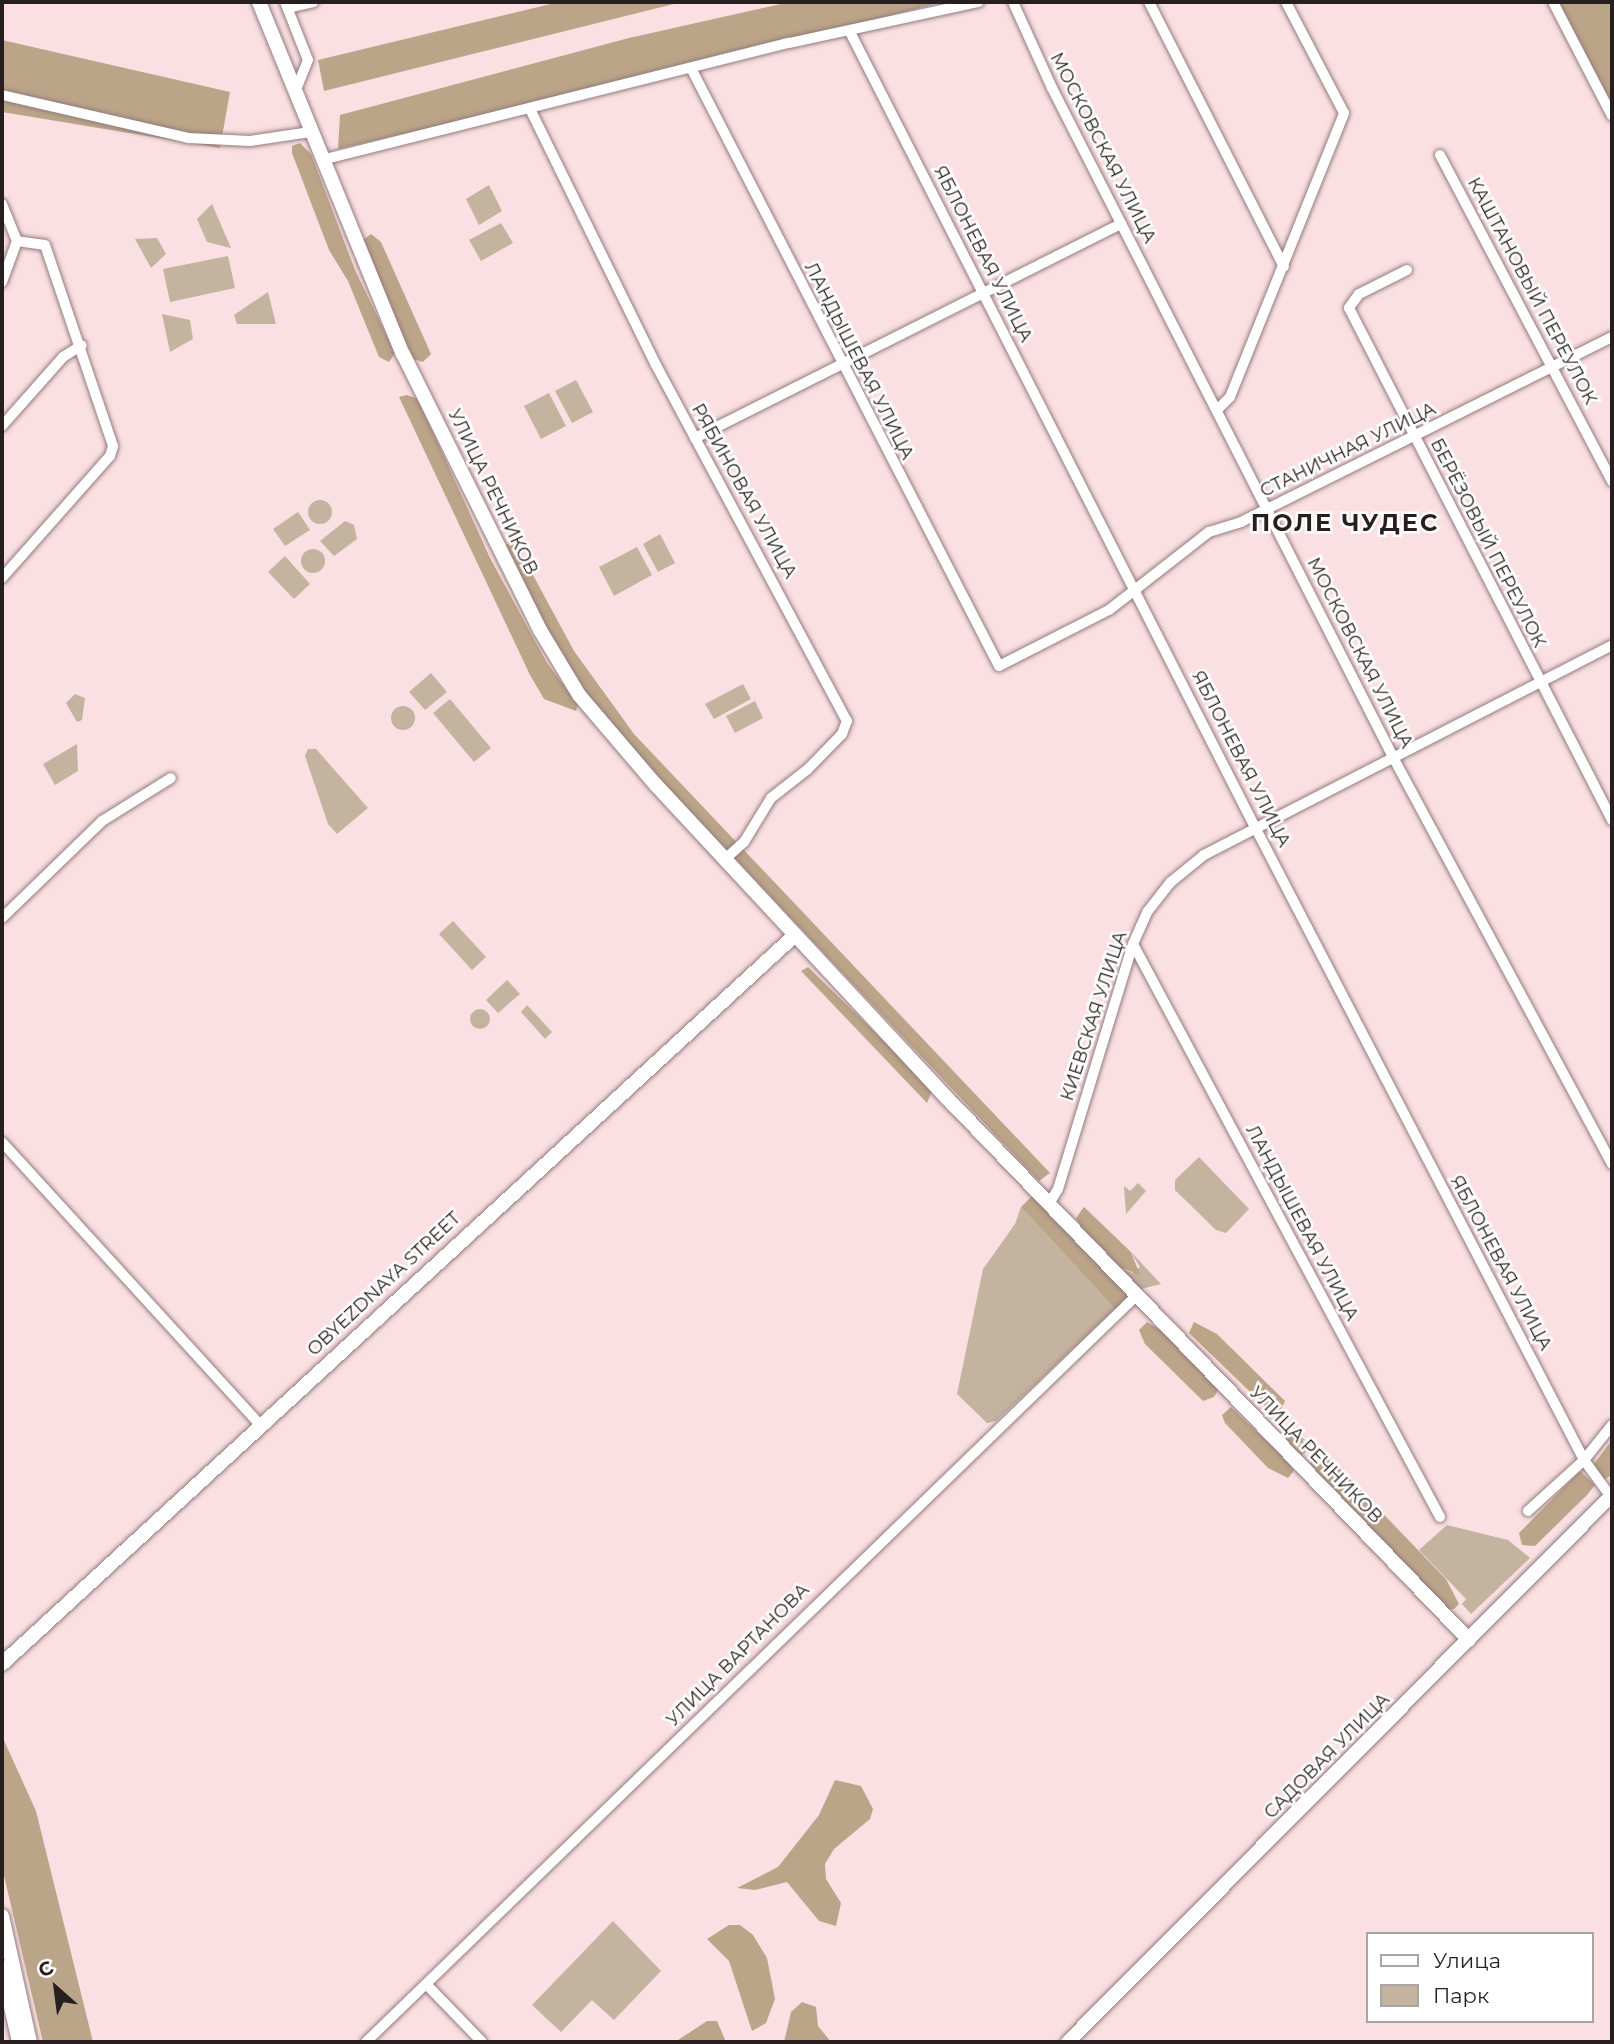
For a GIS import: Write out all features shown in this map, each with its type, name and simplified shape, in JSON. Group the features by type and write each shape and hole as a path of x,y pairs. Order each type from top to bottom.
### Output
{"main road":[{"name":"УЛИЦА РЕЧНИКОВ","path":"260,2 310,132 403,354 562,670 598,719 795,935 1469,1640"},
{"name":"OBYEZDNAYA STREET","path":"2,1664 795,935"},
{"name":"САДОВАЯ УЛИЦА","path":"1068,2042 1611,1496"},
{"path":"2,1916 30,2042"},
{"path":"2,1967 19,2042"}],"street":[{"path":"295,92 308,60 287,5 313,2"},
{"path":"322,160 979,2"},
{"name":"МОСКОВСКАЯ УЛИЦА","path":"1013,2 1121,224 1394,759 1612,1164"},
{"path":"1149,2 1284,267"},
{"path":"1218,410 1230,397 1344,113 1286,2"},
{"path":"1553,2 1612,116"},
{"name":"ЯБЛОНЕВАЯ УЛИЦА","path":"850,32 1256,830 1584,1460 1611,1496"},
{"name":"ЛАНДЫШЕВАЯ УЛИЦА","path":"692,70 841,365 999,666"},
{"path":"2,95 188,138 250,141 310,132"},
{"name":"РЯБИНОВАЯ УЛИЦА","path":"530,109 695,438 847,721 842,734 808,769 776,793 744,842 725,859"},
{"name":"КАШТАНОВЫЙ ПЕРЕУЛОК","path":"1440,155 1554,366 1612,481"},
{"path":"2,204 17,241 2,282"},
{"path":"695,438 1121,224"},
{"path":"2,578 110,456 114,446 82,345 45,245 17,241"},
{"name":"БЕРЁЗОВЫЙ ПЕРЕУЛОК","path":"1407,270 1359,294 1349,308 1539,683 1612,820"},
{"name":"СТАНИЧНАЯ УЛИЦА","path":"999,666 1109,610 1134,586 1209,532 1268,509 1415,438 1612,337"},
{"path":"2,426 63,357 82,345"},
{"name":"КИЕВСКАЯ УЛИЦА","path":"1049,1203 1061,1178 1133,944 1148,911 1171,882 1204,855 1612,645"},
{"path":"2,918 102,821 172,778"},
{"name":"ЛАНДЫШЕВАЯ УЛИЦА","path":"1133,944 1440,1517"},
{"path":"2,1142 260,1425"},
{"name":"УЛИЦА ВАРТАНОВА","path":"366,2042 831,1586 1137,1295"},
{"path":"1528,1511 1584,1460 1612,1425"},
{"path":"427,1985 482,2042"}],"green space":[{"path":"489,185 502,211 479,225 466,199"},
{"path":"212,204 231,248 207,242 197,219"},
{"path":"501,223 513,243 481,261 469,240"},
{"path":"157,238 166,254 151,268 135,239"},
{"path":"228,256 235,288 170,302 163,269"},
{"path":"268,292 276,324 237,324 234,315"},
{"path":"162,314 190,320 193,339 170,352"},
{"path":"576,380 593,412 572,423 555,391"},
{"path":"549,393 566,426 541,439 524,406"},
{"path":"320,500 328,504 332,512 328,520 320,524 312,520 308,512 312,504"},
{"path":"298,512 310,530 285,546 273,529"},
{"path":"345,521 354,525 357,539 334,556 320,541"},
{"path":"660,534 675,563 658,572 643,544"},
{"path":"637,547 652,575 614,596 599,567"},
{"path":"313,549 324,556 325,561 318,572 313,573 302,566 301,561 308,550"},
{"path":"285,556 310,584 294,599 268,572"},
{"path":"431,673 447,692 425,710 409,692"},
{"path":"743,684 751,699 714,719 705,704"},
{"path":"75,694 85,698 82,720 77,722 66,703"},
{"path":"450,699 491,748 474,762 433,713"},
{"path":"755,701 763,718 735,733 726,716"},
{"path":"403,706 411,710 415,718 411,726 403,730 395,726 391,718 395,710"},
{"path":"77,744 78,771 55,785 43,764"},
{"path":"308,749 316,749 368,808 337,834 328,824 305,756"},
{"path":"453,921 486,957 472,970 439,934"},
{"path":"507,980 520,994 498,1013 486,1000"},
{"path":"527,1005 552,1032 545,1039 521,1012"},
{"path":"480,1009 487,1012 490,1019 487,1026 480,1029 473,1026 470,1019 473,1012"},
{"path":"1199,1157 1249,1209 1226,1233 1216,1230 1175,1190 1175,1180"},
{"path":"1138,1183 1146,1191 1126,1214 1124,1186 1130,1191"},
{"path":"1021,1207 1115,1309 996,1421 987,1423 957,1394 983,1269 1015,1224"},
{"path":"1131,1252 1161,1284 1141,1289 1119,1267 1132,1273 1140,1267"},
{"path":"1447,1525 1508,1540 1530,1558 1471,1614 1462,1604 1466,1599 1419,1550"},
{"path":"613,1921 661,1971 614,2020 592,2000 561,2032 532,2005"}],"shaded area":[{"path":"559,2 682,2 324,91 318,60"},
{"path":"790,2 942,2 720,61 338,149 340,115 629,38"},
{"path":"1557,2 1612,2 1612,104"},
{"path":"2,40 230,92 220,148 2,112"},
{"path":"300,143 311,154 355,270 395,353 389,362 379,357 348,281 329,250 292,153 292,146"},
{"path":"371,234 381,242 431,354 423,362 413,359 360,242"},
{"path":"407,395 418,399 490,558 547,663 578,704 576,711 544,699 530,675 399,397"},
{"path":"514,540 574,651 634,734 1050,1173 1039,1181 603,719 543,629 502,547"},
{"path":"808,967 933,1089 927,1103 801,971"},
{"path":"1035,1193 1130,1294 1115,1309 1021,1207"},
{"path":"1084,1207 1131,1252 1140,1275 1119,1267 1081,1227 1076,1218"},
{"path":"1147,1322 1164,1332 1209,1379 1218,1390 1214,1397 1203,1401 1145,1344 1139,1330"},
{"path":"1194,1322 1217,1334 1285,1401 1281,1409 1273,1414 1189,1333"},
{"path":"1231,1407 1290,1464 1294,1471 1288,1478 1268,1468 1225,1423 1222,1415"},
{"path":"1288,1427 1309,1443 1305,1453 1301,1455 1280,1437"},
{"path":"1612,1440 1612,1475 1603,1480 1594,1464"},
{"path":"1317,1452 1338,1467 1446,1579 1459,1604 1454,1609 1447,1609 1316,1473 1310,1463"},
{"path":"1580,1471 1595,1485 1535,1546 1522,1545 1519,1533"},
{"path":"2,1736 36,1811 93,2042 43,2042 2,1867"},
{"path":"835,1780 861,1786 873,1809 870,1819 834,1849 825,1864 826,1879 841,1903 836,1926 819,1921 787,1882 755,1890 737,1888 778,1867 819,1815"},
{"path":"729,1925 740,1925 753,1935 767,1958 775,1999 766,2023 752,2031 729,1961 707,1939"},
{"path":"802,2002 816,2007 818,2026 831,2042 784,2042 791,2012"},
{"path":"707,2021 717,2021 726,2042 675,2042"}],"district":[{"name":"ПОЛЕ ЧУДЕС","path":"1345,523"}]}
